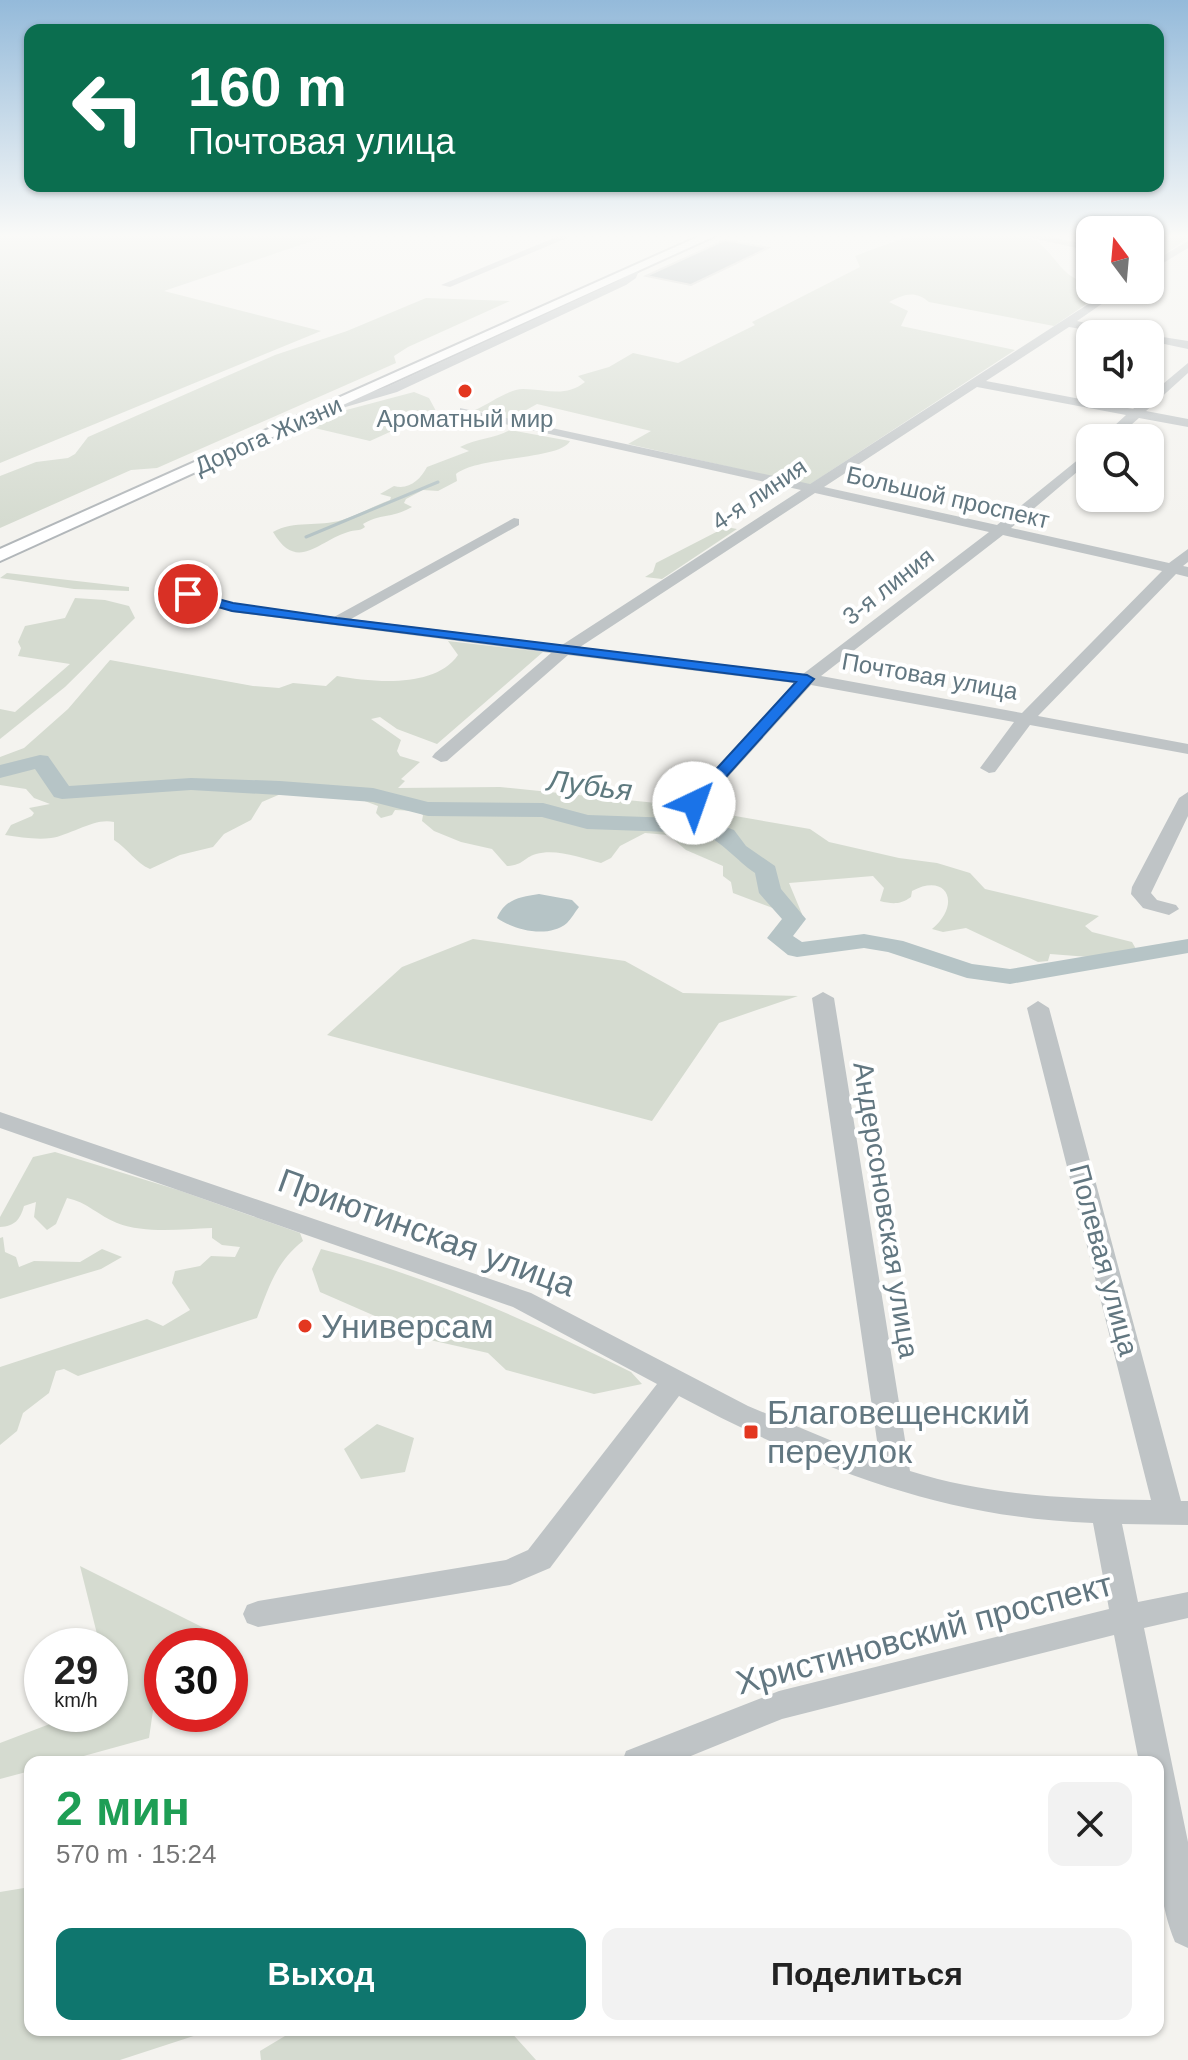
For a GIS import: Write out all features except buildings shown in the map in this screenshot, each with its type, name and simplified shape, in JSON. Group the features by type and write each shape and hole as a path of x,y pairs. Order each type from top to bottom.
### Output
{"main road":[{"name":"Дорога Жизни","path":"0,547 483,331"},
{"name":"Дорога Жизни","path":"0,556 498,331"}],"street":[{"name":"4-я линия","path":"441,757 563,651 809,488 1056,331"},
{"path":"1164,341 1188,345"},
{"path":"1125,424 1188,367"},
{"path":"976,383 1188,423"},
{"name":"Большой проспект","path":"464,411 1181,570"},
{"name":"3-я линия","path":"694,803 807,679 999,531 1076,466"},
{"path":"337,622 351,611 514,522"},
{"path":"989,768 1026,718 1181,570 1188,553"},
{"name":"Почтовая улица","path":"188,594 232,607 337,622 807,679 1188,749"},
{"path":"1169,909 1150,904 1141,894 1142,887 1188,798"},
{"name":"Андерсоновская улица","path":"823,998 897,1478"},
{"name":"Полевая улица","path":"1038,1008 1179,1512"},
{"name":"Приютинская улица","path":"0,1120 522,1300 561,1317 675,1381 774,1428 897,1478 989,1502 1105,1511 1179,1512"},
{"path":"258,1614 510,1572 539,1559 675,1381"},
{"path":"1105,1511 1154,1756"},
{"name":"Христиновский проспект","path":"653,1756 779,1705 1188,1605"},
{"path":"1164,1807 1188,1930"}],"shaded area":[{"path":"0,331 321,331 0,463"},
{"path":"347,331 443,331 394,356 396,363 157,468 131,470 0,528 0,476 36,462 68,458 88,437 275,355"},
{"path":"743,331 925,331 1015,350 809,485 628,444 651,431 537,404 510,419 475,410 517,390 570,390 585,382 578,376 609,367 633,353 678,363"},
{"path":"414,392 429,398 436,411 370,441 306,426 335,413"},
{"path":"510,430 570,441 551,452 467,468 456,474 457,481 438,491 423,490 406,499 404,503 412,507 375,518 363,524 363,529 337,536 308,551 291,551 273,532 289,526 333,522 360,513 390,500 391,497 380,494 394,486 404,487 414,483 427,467 469,451 460,447"},
{"path":"726,527 737,529 662,579 645,577 653,572 656,563"},
{"path":"7,573 129,587 129,591 74,589 0,578"},
{"path":"75,598 105,600 129,606 135,618 65,687 0,739 0,709 15,712 70,664 18,656 21,648 18,642 25,626 65,618"},
{"path":"448,641 543,652 437,744 397,729 380,717 371,719 401,740 397,751 400,756 420,762 401,779 405,781 398,788 500,787 666,804 810,829 829,842 937,863 970,873 985,889 1099,916 1085,926 1092,932 1132,942 1136,949 1089,957 1050,954 1048,961 1038,962 966,928 943,932 932,929 946,910 948,901 942,888 924,886 912,891 911,897 903,901 888,903 880,901 884,888 873,876 789,883 802,914 792,927 784,924 787,917 781,911 733,893 731,882 723,876 723,866 686,850 668,835 645,833 620,846 611,858 601,863 569,854 544,852 507,866 492,849 461,842 434,831 422,821 423,815 416,811 395,810 392,815 381,818 376,813 378,806 354,797 283,793 262,802 251,820 224,834 213,847 180,855 150,869 114,840 114,822 91,824 51,838 5,835 11,825 32,816 34,813 29,808 50,804 34,798 26,789 0,785 0,757 24,748 68,709 110,660 253,686 279,688 293,683 326,686 337,676 385,681 419,678 434,673 458,655"},
{"path":"539,894 572,900 579,907 567,923 550,931 522,929 497,918 509,903"},
{"path":"473,939 625,961 683,993 798,996 719,1023 652,1121 327,1035 402,967"},
{"path":"55,1152 178,1190 300,1233 303,1241 280,1266 257,1318 78,1376 64,1369 56,1371 49,1393 23,1413 17,1431 0,1445 0,1367 147,1319 163,1326 190,1310 172,1283 175,1271 200,1266 211,1256 235,1257 240,1247 222,1245 212,1238 212,1228 140,1229 111,1220 67,1198 56,1224 47,1230 34,1217 36,1202 24,1206 19,1219 13,1224 0,1227 0,1217 33,1157"},
{"path":"3,1237 5,1252 16,1257 19,1267 34,1261 80,1262 102,1249 122,1257 101,1269 0,1299 0,1238"},
{"path":"321,1249 401,1273 479,1302 631,1372 642,1384 594,1394 506,1370 488,1353 430,1340 320,1292 312,1269"},
{"path":"377,1424 414,1438 405,1472 361,1479 344,1449"},
{"path":"80,1566 204,1628 144,1628 144,1732 150,1732 149,1738 84,1756 24,1756 24,1773 0,1779 0,1743 29,1732 128,1732 128,1628 96,1628"},
{"path":"24,1888 24,2036 194,2036 120,2060 0,2060 0,1892"},
{"path":"285,2036 514,2036 536,2060 261,2060 260,2051"}],"waterway":[{"path":"306,537 438,482"},
{"name":"Лубья","path":"0,772 40,761 62,792 191,784 280,788 373,795 428,809 543,810 587,822 704,826 726,835 738,851 767,871 766,880 771,893 794,919 779,938 797,950 864,941 894,946 967,971 1010,976 1188,946"}],"place":[{"name":"Ароматный мир","path":"465,391"},
{"name":"Универсам","path":"305,1326"},
{"name":"Благовещенский переулок","path":"751,1432"}],"route":[{"path":"188,594 232,607 337,622 807,679 694,803"}]}
